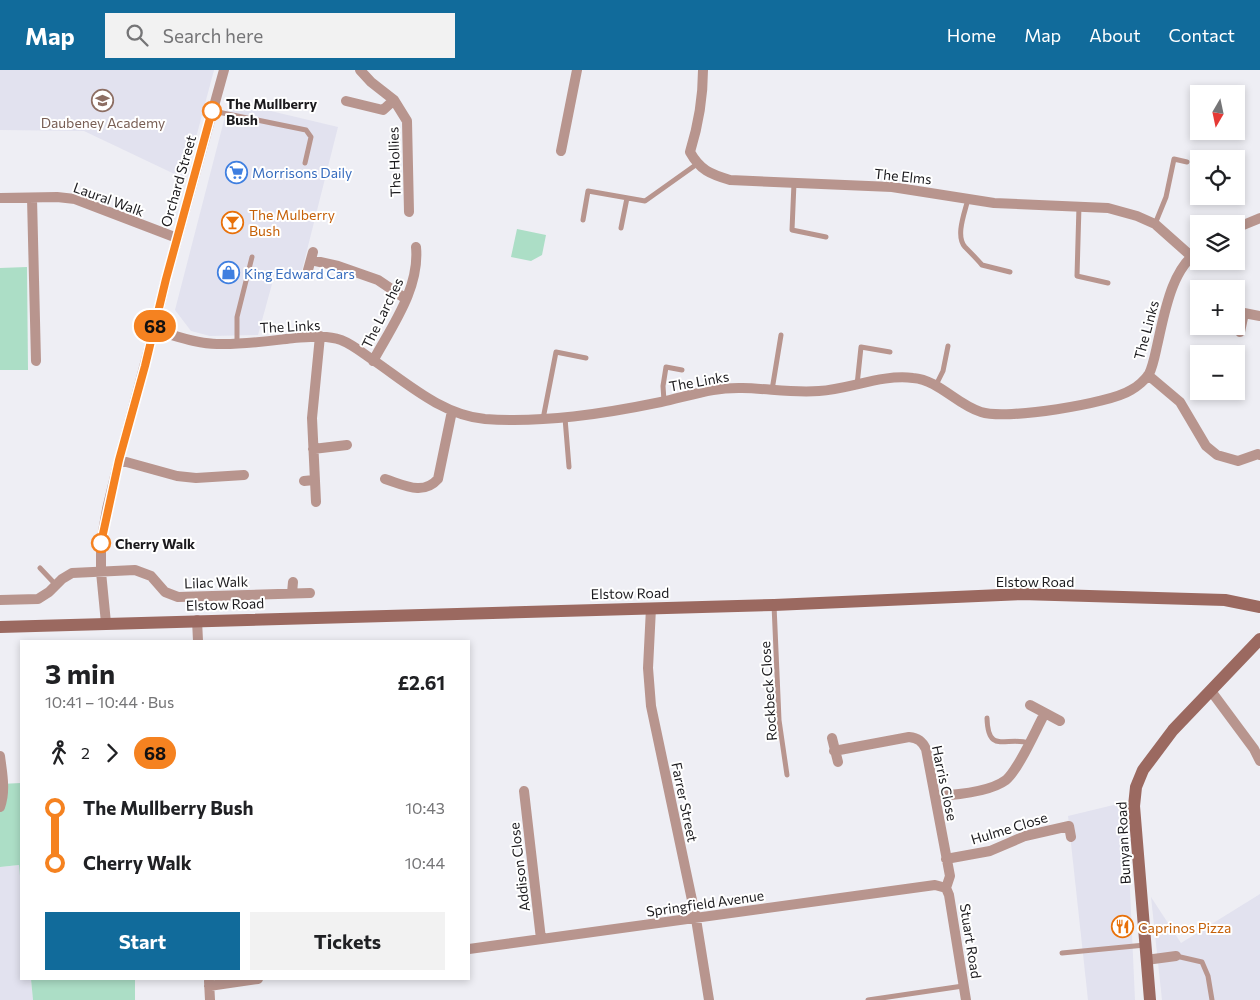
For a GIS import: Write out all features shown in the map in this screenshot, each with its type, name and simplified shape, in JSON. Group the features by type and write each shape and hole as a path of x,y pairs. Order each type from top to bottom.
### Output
{"street":[{"name":"Orchard Street","path":"106,623 101,572 101,543 119,460 177,238 224,70"},
{"name":"The Hollies","path":"360,70 371,82 394,100 407,121 409,212"},
{"path":"561,151 577,70"},
{"path":"697,164 690,152 703,84 702,70"},
{"path":"346,101 383,110 394,100"},
{"name":"The Elms","path":"697,164 714,176 730,180 892,187 994,203 1108,208 1138,216 1156,224 1190,249"},
{"name":"Laural Walk","path":"0,198 57,196 76,200 177,238"},
{"path":"32,198 36,361"},
{"path":"1245,224 1260,218"},
{"name":"The Larches","path":"373,361 406,299 415,276 416,247"},
{"name":"The Links","path":"154,330 207,343 237,343 320,336 340,340 433,401 452,411 484,419 543,420 565,418 664,402 715,390 737,388 792,393 815,392 902,377 916,378 935,386 980,412 997,416 1112,399 1132,390 1148,375 1172,289 1179,271 1190,259"},
{"path":"310,261 338,266 378,280 406,299"},
{"path":"1245,313 1260,316"},
{"path":"316,502 309,481 313,449 312,418 320,336"},
{"path":"1148,375 1180,402 1206,446 1217,456 1238,461 1260,455"},
{"path":"385,479 418,489 432,486 438,479 452,411"},
{"path":"313,449 347,445"},
{"path":"119,460 177,476 196,478 244,475"},
{"name":"Lilac Walk","path":"101,572 135,570 152,576 165,592 178,597 310,593"},
{"path":"0,600 38,599 50,592 72,573 101,572"},
{"path":"292,593 293,582"},
{"name":"Elstow Road","path":"0,627 774,605 1021,594 1225,600 1260,607"},
{"name":"Farrer Street","path":"651,608 648,668 651,706 696,919 709,1000"},
{"path":"197,620 198,640"},
{"name":"Bunyan Road","path":"1150,1000 1134,806 1136,788 1143,770 1174,730 1260,639"},
{"path":"1211,691 1257,747 1260,761"},
{"path":"1030,705 1060,721"},
{"path":"935,796 956,795 990,787 1006,780 1021,759 1045,713"},
{"path":"832,738 838,762"},
{"name":"Harris Close","path":"834,751 898,739 916,738 922,742 926,749 950,876 946,888"},
{"path":"0,756 3,788 3,798 0,807"},
{"name":"Addison Close","path":"524,791 541,939"},
{"name":"Hulme Close","path":"946,859 990,851 1025,836 1069,826 1071,837"},
{"name":"Springfield Avenue","path":"470,949 935,885 946,888"},
{"name":"Stuart Road","path":"946,888 949,895 966,1000"},
{"path":"1146,960 1176,956"},
{"path":"210,1000 209,982 242,980"}],"lane":[{"path":"212,111 306,130 311,137 305,163"},
{"path":"1156,224 1166,197 1174,159 1187,162"},
{"path":"583,220 588,191 645,201 697,164"},
{"path":"794,182 792,230 826,237"},
{"path":"621,228 627,198"},
{"path":"968,199 960,236 964,246 973,253 982,265 1010,272"},
{"path":"1079,206 1076,276 1108,283"},
{"path":"237,343 237,317 252,257"},
{"path":"772,390 781,335"},
{"path":"935,386 943,371 948,346"},
{"path":"856,385 861,347 890,352"},
{"path":"543,420 556,352 586,358"},
{"path":"664,402 663,386 666,367 682,370"},
{"path":"565,418 569,466"},
{"path":"40,568 56,585"},
{"name":"Rockbeck Close","path":"774,605 779,720 787,775"},
{"path":"987,718 987,731 991,739 998,742 1019,740 1029,743"},
{"path":"1062,953 1145,945"},
{"path":"1176,956 1202,962 1208,976 1212,1000"},
{"path":"868,1000 964,986"}],"shaded area":[{"name":"Daubeney Academy","path":"0,70 214,70 185,179 84,131 0,130"},
{"path":"229,101 338,127 300,278 275,273 258,335 210,336 191,331 175,310"},
{"path":"1126,802 1135,1000 1088,1000 1068,816"},
{"path":"19,865 20,980 31,980 33,1000 0,1000 0,867"},
{"path":"1260,894 1260,1000 1162,1000 1151,897 1181,943"}],"green space":[{"path":"517,229 546,235 542,255 531,261 511,257"},
{"path":"27,267 28,370 0,370 0,268"},
{"path":"20,783 20,876 19,865 0,867 0,784"},
{"path":"31,980 135,980 135,1000 33,1000"}],"bus line":[{"name":"68","path":"101,543 119,460 212,111"}],"place":[{"name":"Daubeney Academy","path":"103,100"},
{"name":"The Mullberry Bush","path":"212,111"},
{"name":"Morrisons Daily","path":"236,172"},
{"name":"The Mulberry Bush","path":"233,222"},
{"name":"King Edward Cars","path":"228,273"},
{"name":"Cherry Walk","path":"101,543"},
{"name":"Caprinos Pizza","path":"1122,927"}]}
